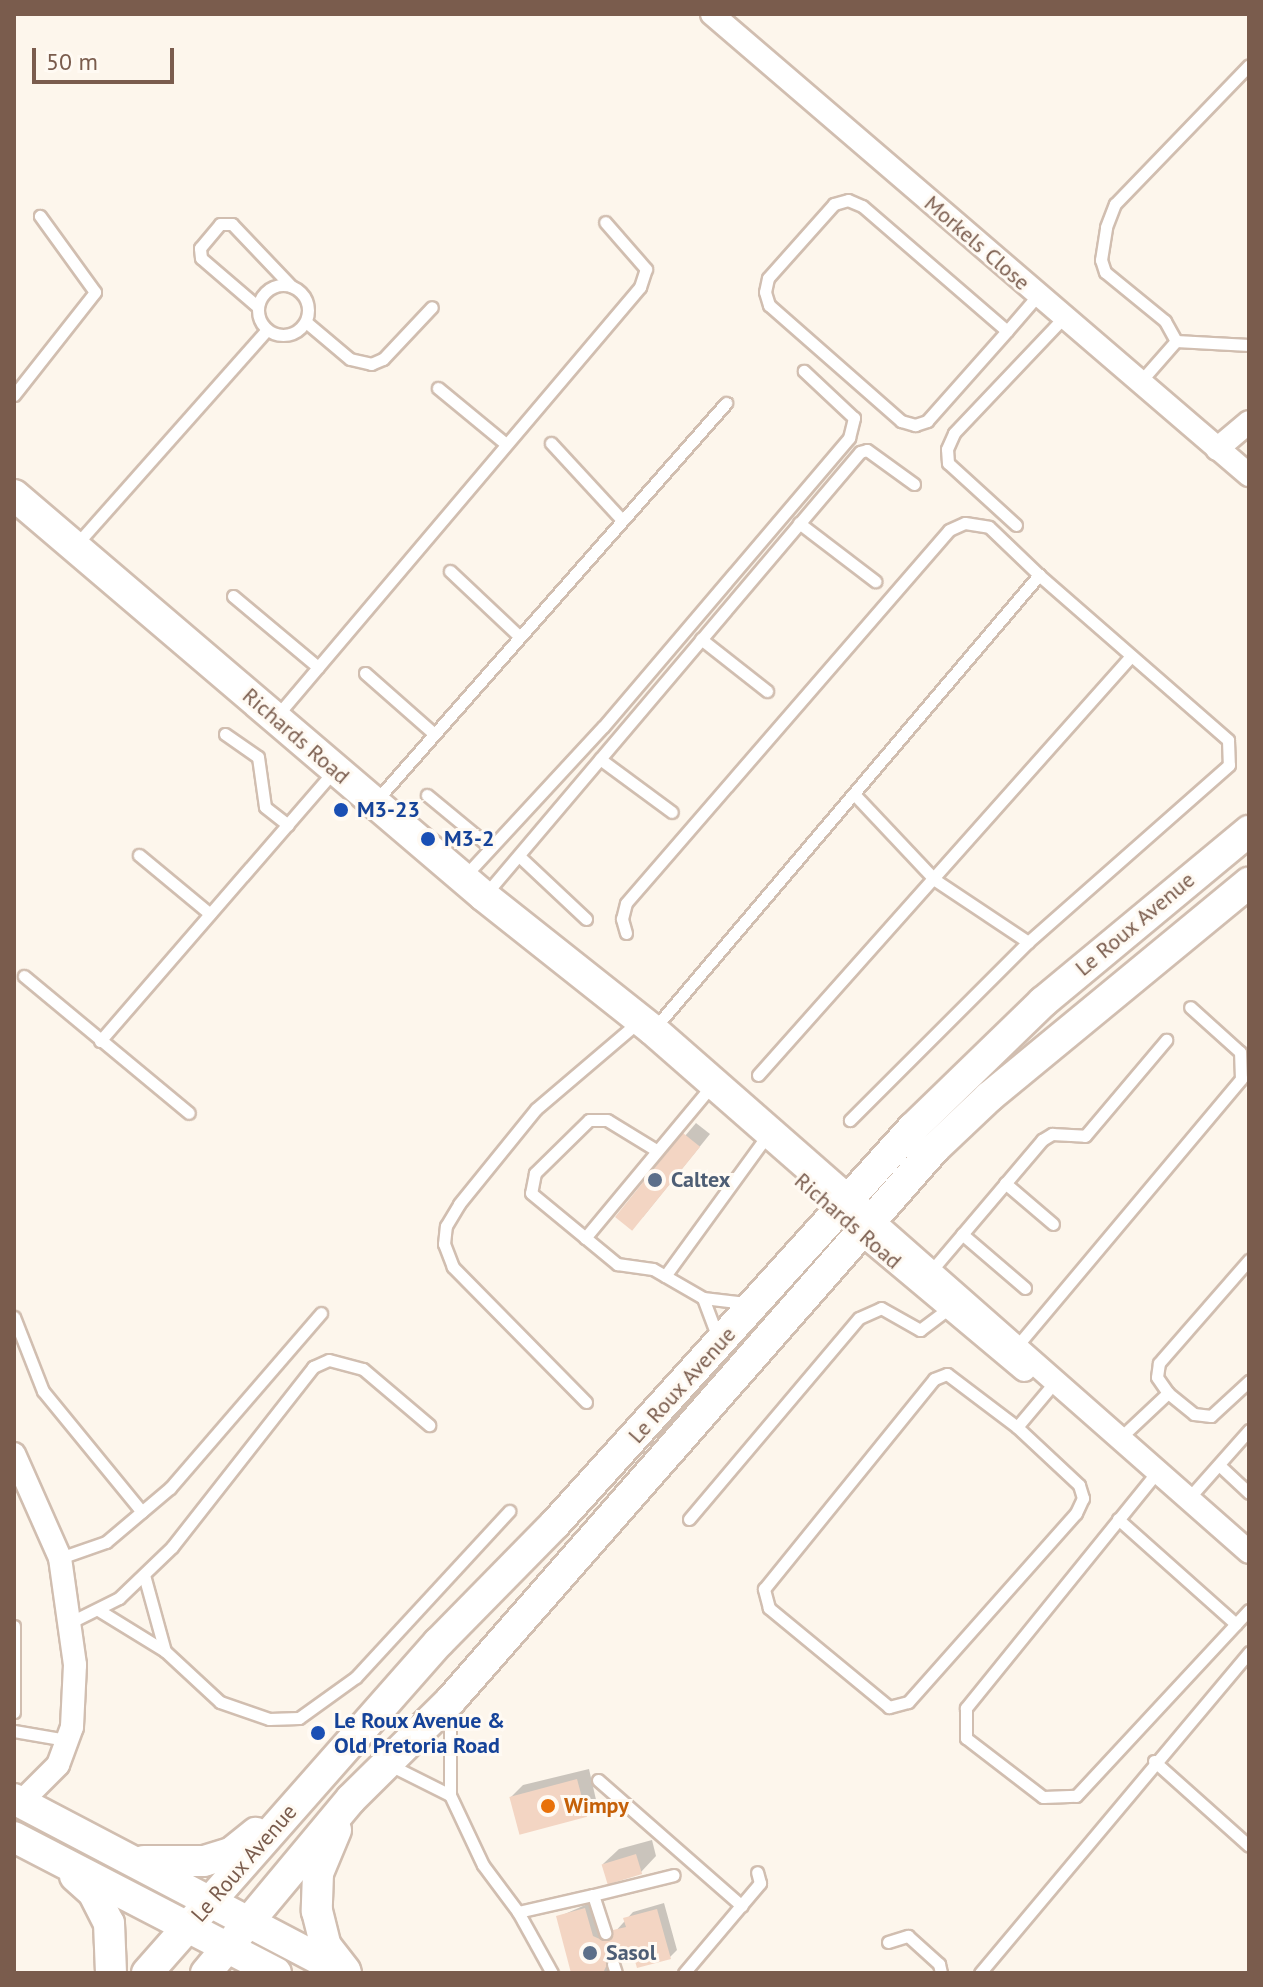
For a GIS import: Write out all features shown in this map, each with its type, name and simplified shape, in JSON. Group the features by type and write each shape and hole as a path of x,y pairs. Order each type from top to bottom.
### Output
{"main road":[{"name":"Richards Road","path":"21,506 75,546 473,888 579,975 840,1206"},
{"name":"Le Roux Avenue","path":"147,1973 439,1642 720,1345 840,1206 1043,1002 1249,831"},
{"name":"Le Roux Avenue","path":"206,1973 351,1799 451,1700 961,1121 1249,883"},
{"name":"Richards Road","path":"708,1090 761,1144 867,1227"},
{"path":"347,1973 326,1946 316,1893 326,1851 351,1799"},
{"path":"17,1801 347,1973"},
{"path":"88,1839 137,1860 189,1864 231,1853 285,1816"},
{"path":"14,1837 276,1973"},
{"path":"56,1859 93,1892 102,1908 111,1932 111,1973"}],"street":[{"name":"Morkels Close","path":"712,14 1247,477"},
{"path":"1217,449 1249,422"},
{"name":"Richards Road","path":"867,1227 931,1271 1249,1552"},
{"name":"Richards Road","path":"867,1227 949,1308 1048,1390 1126,1444"},
{"path":"14,1454 60,1558 71,1622 75,1703 66,1740 52,1774 17,1801"}],"lane":[{"path":"1176,341 1165,321 1105,272 1104,236 1115,204 1249,65"},
{"path":"1007,331 862,206 848,200 834,204 768,278 765,292 769,305 901,421 915,425 927,421 1007,331 1038,295"},
{"path":"14,395 95,292 40,216"},
{"path":"274,718 645,278 646,269 605,222"},
{"path":"220,224 232,224 308,305 306,322 284,336 267,330 258,307 201,258 200,248 220,224"},
{"path":"258,307 266,291 291,286"},
{"path":"306,322 350,359 371,364 383,359 432,307"},
{"path":"1016,525 948,463 947,449 954,433 1064,317"},
{"path":"75,546 267,330"},
{"path":"1176,341 1249,345"},
{"path":"1140,383 1176,341"},
{"path":"473,888 490,847 603,727 849,438 854,418 804,371"},
{"path":"438,388 506,444"},
{"path":"374,803 726,403"},
{"path":"551,443 622,520"},
{"path":"473,888 519,856 860,452 867,450 914,484"},
{"path":"799,523 875,581"},
{"path":"626,933 622,919 626,903 949,530 965,523 989,527 1039,575 1228,740 1229,765 1028,942 850,1120"},
{"path":"450,571 519,636"},
{"path":"586,1402 453,1267 444,1244 446,1226 459,1204 536,1109 642,1030 854,794 1039,575"},
{"path":"233,596 318,667"},
{"path":"701,639 767,691"},
{"path":"758,1075 935,880 1131,656"},
{"path":"365,673 433,733"},
{"path":"225,734 258,757 265,807 288,825"},
{"path":"600,759 672,812"},
{"path":"100,1041 335,770"},
{"path":"854,794 935,880 1028,942"},
{"path":"427,795 490,847"},
{"path":"139,855 210,914"},
{"path":"519,856 586,919"},
{"path":"24,976 189,1113"},
{"path":"1017,1346 1241,1079 1240,1052 1190,1007"},
{"path":"931,1271 1005,1183 1052,1134 1077,1138 1094,1129 1166,1040"},
{"path":"585,1238 708,1090"},
{"path":"656,1150 607,1120 596,1119 583,1123 535,1173 530,1184 537,1201 617,1264 665,1276 703,1298 756,1302"},
{"path":"665,1276 761,1144"},
{"path":"1005,1183 1053,1224"},
{"path":"962,1234 1025,1288"},
{"path":"1249,1260 1159,1363 1157,1377 1168,1393 1194,1414 1211,1416 1249,1381"},
{"path":"703,1298 720,1345"},
{"path":"689,1519 859,1318 881,1308 920,1330 949,1308"},
{"path":"60,1558 106,1542 170,1488 321,1313"},
{"path":"14,1317 43,1391 142,1512"},
{"path":"71,1622 100,1611 172,1547 313,1367 329,1360 355,1365 429,1425"},
{"path":"947,1374 1017,1427 1079,1485 1079,1505 908,1702 889,1707 769,1608 764,1589 939,1375 947,1374"},
{"path":"1017,1427 1048,1390"},
{"path":"1126,1444 1168,1393"},
{"path":"1188,1499 1249,1430"},
{"path":"1219,1465 1249,1493"},
{"path":"1157,1472 966,1708 966,1738 1043,1797 1076,1796 1249,1610"},
{"path":"100,1611 165,1651 220,1702 269,1719 299,1718 356,1677 509,1511"},
{"path":"1118,1519 1236,1624"},
{"path":"144,1575 165,1651"},
{"path":"14,1626 14,1712"},
{"path":"980,1973 1154,1761 1249,1652"},
{"path":"451,1700 450,1795 483,1865 518,1912 552,1973"},
{"path":"14,1731 66,1740"},
{"path":"1154,1761 1249,1846"},
{"path":"388,1764 450,1795"},
{"path":"598,1780 742,1906"},
{"path":"684,1973 760,1883 757,1872"},
{"path":"518,1912 674,1875"},
{"path":"593,1895 605,1933"},
{"path":"888,1942 908,1936 939,1964 941,1973"}],"building":[{"name":"Caltex","path":"683,1133 700,1147 632,1231 615,1217"},
{"name":"Wimpy","path":"577,1779 587,1817 519,1835 509,1797"},
{"path":"636,1854 642,1874 608,1885 602,1865"},
{"path":"585,1908 593,1936 604,1941 613,1930 626,1927 623,1918 657,1909 671,1959 637,1968 634,1958 621,1962 611,1956 603,1973 571,1973 556,1916"}],"place":[{"name":"M3-23","path":"341,810"},
{"name":"M3-2","path":"428,839"},
{"name":"Caltex","path":"655,1180"},
{"name":"Le Roux Avenue & Old Pretoria Road","path":"318,1733"},
{"name":"Wimpy","path":"548,1806"},
{"name":"Sasol","path":"590,1953"}]}
